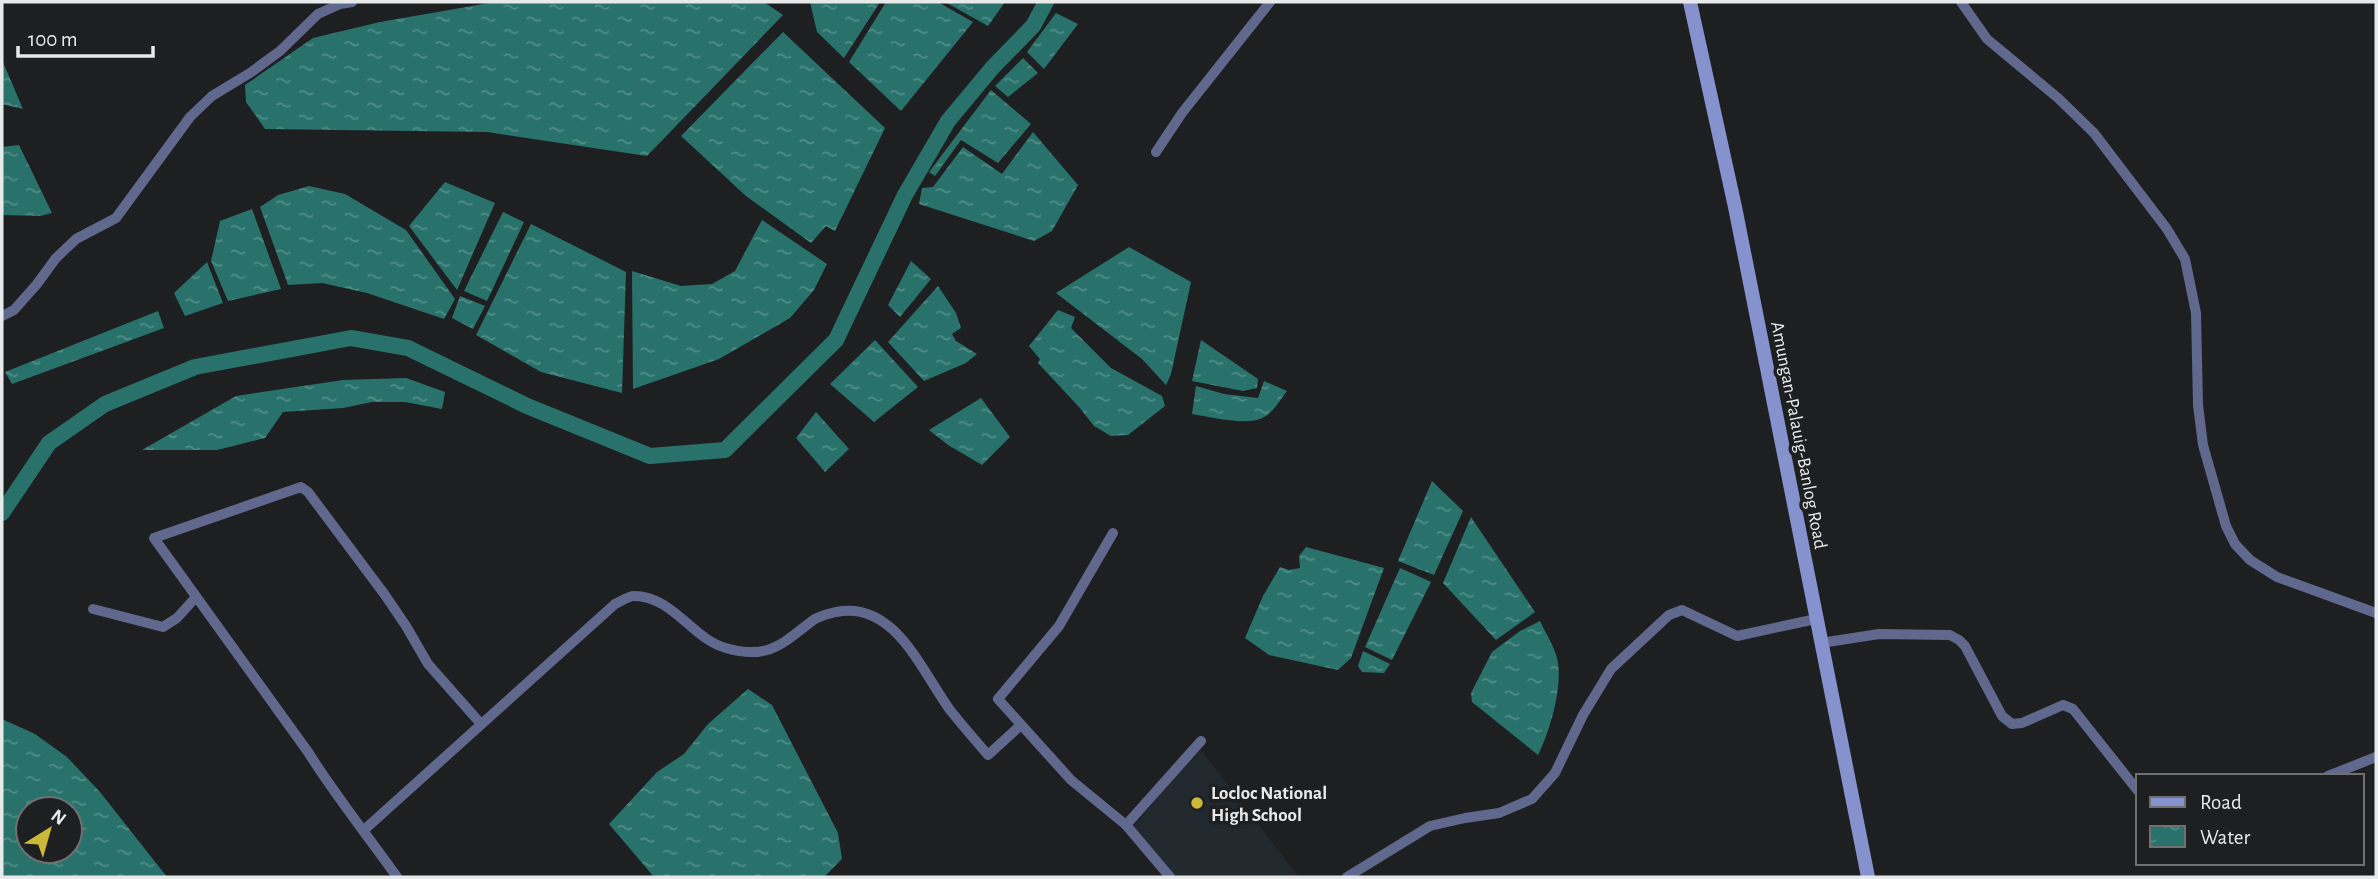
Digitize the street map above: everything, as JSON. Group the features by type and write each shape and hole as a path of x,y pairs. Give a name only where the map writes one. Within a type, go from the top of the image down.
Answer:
{"main road":[{"name":"Amungan-Palauig-Banlog Road","path":"1690,2 1735,207 1868,877"}],"street":[{"path":"2,316 14,310 56,258 76,239 116,218 190,117 212,96 270,59 318,15 340,4 352,2"},
{"path":"1156,152 1182,113 1270,2"},
{"path":"1961,2 1987,40 2058,98 2094,133 2167,229 2185,259 2196,313 2198,405 2203,445 2235,544 2250,560 2277,577 2376,613"},
{"path":"397,877 154,538 301,487 308,492 385,595 428,664 481,724"},
{"path":"1113,533 1059,626 998,699 1071,780 1126,825 1170,877"},
{"path":"364,830 615,604 633,596 659,602 716,645 751,653 775,649 814,619 851,609 891,627 914,653 949,709 988,755 1021,725"},
{"path":"93,609 163,627 177,618 196,597"},
{"path":"1347,877 1430,826 1499,813 1532,799 1555,773 1592,698 1612,669 1669,615 1682,611 1737,636 1816,619"},
{"path":"1821,643 1879,634 1950,635 1965,646 2002,716 2012,724 2022,723 2063,705 2073,709 2136,788"},
{"path":"1126,825 1201,741"},
{"path":"2333,774 2376,757"}],"shaded area":[{"name":"Locloc National High School","path":"1201,750 1299,877 1176,877 1133,827"}],"water":[{"path":"495,2 764,2 783,15 647,156 487,132 265,129 246,102 245,85 313,38 380,22"},
{"path":"810,2 880,2 844,58 817,32"},
{"path":"886,2 938,2 973,22 901,111 849,62"},
{"path":"945,2 1005,2 988,26"},
{"path":"1056,13 1078,24 1044,69 1027,52"},
{"path":"783,32 885,128 835,231 826,226 811,243 746,196 681,136"},
{"path":"1023,58 1038,73 1008,97 995,86"},
{"path":"2,60 23,109 2,104"},
{"path":"991,90 1031,124 998,163 961,140 935,176 929,172"},
{"path":"1033,132 1078,185 1052,231 1034,241 919,204 922,188 933,187 963,147 1002,174"},
{"path":"19,145 52,213 40,216 2,215 2,147"},
{"path":"445,182 495,203 457,290 409,226"},
{"path":"309,186 345,194 406,230 455,299 444,319 367,293 322,283 288,285 260,207 278,195"},
{"path":"252,209 281,289 228,301 211,261 220,221"},
{"path":"503,212 524,222 487,301 464,291"},
{"path":"762,220 827,264 814,290 790,318 719,359 633,389 632,271 681,286 712,284 735,271"},
{"path":"531,224 626,272 622,393 541,372 476,335"},
{"path":"1129,247 1191,282 1171,374 1166,385 1142,359 1056,293"},
{"path":"911,261 931,279 900,317 888,305"},
{"path":"207,262 223,303 185,316 174,293"},
{"path":"938,286 956,313 961,328 952,334 956,341 977,354 966,363 924,381 888,342"},
{"path":"460,296 485,306 473,329 452,318"},
{"path":"1058,310 1075,317 1071,328 1111,368 1162,396 1165,406 1128,435 1111,436 1094,426 1038,363 1040,359 1029,346"},
{"path":"158,311 164,328 12,384 5,372"},
{"path":"875,340 918,387 874,422 830,384"},
{"path":"1201,340 1258,379 1257,388 1243,391 1192,381"},
{"path":"406,378 445,392 442,409 405,402 372,402 343,408 283,412 265,438 217,450 142,450 236,396 343,380"},
{"path":"1264,381 1287,391 1272,411 1260,419 1236,421 1192,414 1196,386 1224,394 1258,398"},
{"path":"981,398 1010,437 982,465 929,430"},
{"path":"816,412 849,449 825,472 796,438"},
{"path":"1432,481 1463,511 1434,575 1398,561"},
{"path":"1471,517 1535,612 1496,640 1443,583"},
{"path":"1306,547 1384,568 1351,658 1338,670 1269,655 1245,638 1263,596 1280,567 1289,570 1300,568 1299,556"},
{"path":"1400,568 1431,582 1392,660 1365,647"},
{"path":"1540,621 1555,652 1559,673 1554,710 1538,755 1472,702 1471,693 1492,652 1520,631"},
{"path":"1363,651 1390,664 1384,673 1362,672 1358,666"},
{"path":"748,689 772,705 838,833 842,859 824,877 654,877 609,824 657,772 684,754 708,724"},
{"path":"2,719 35,734 67,757 100,792 167,877 2,877"}],"waterway":[{"path":"2,513 49,443 105,404 195,367 351,338 408,348 527,406 650,456 725,450 836,340 905,195 948,121 993,67 1033,26 1046,2"}],"place":[{"name":"Locloc National High School","path":"1197,803"}]}
